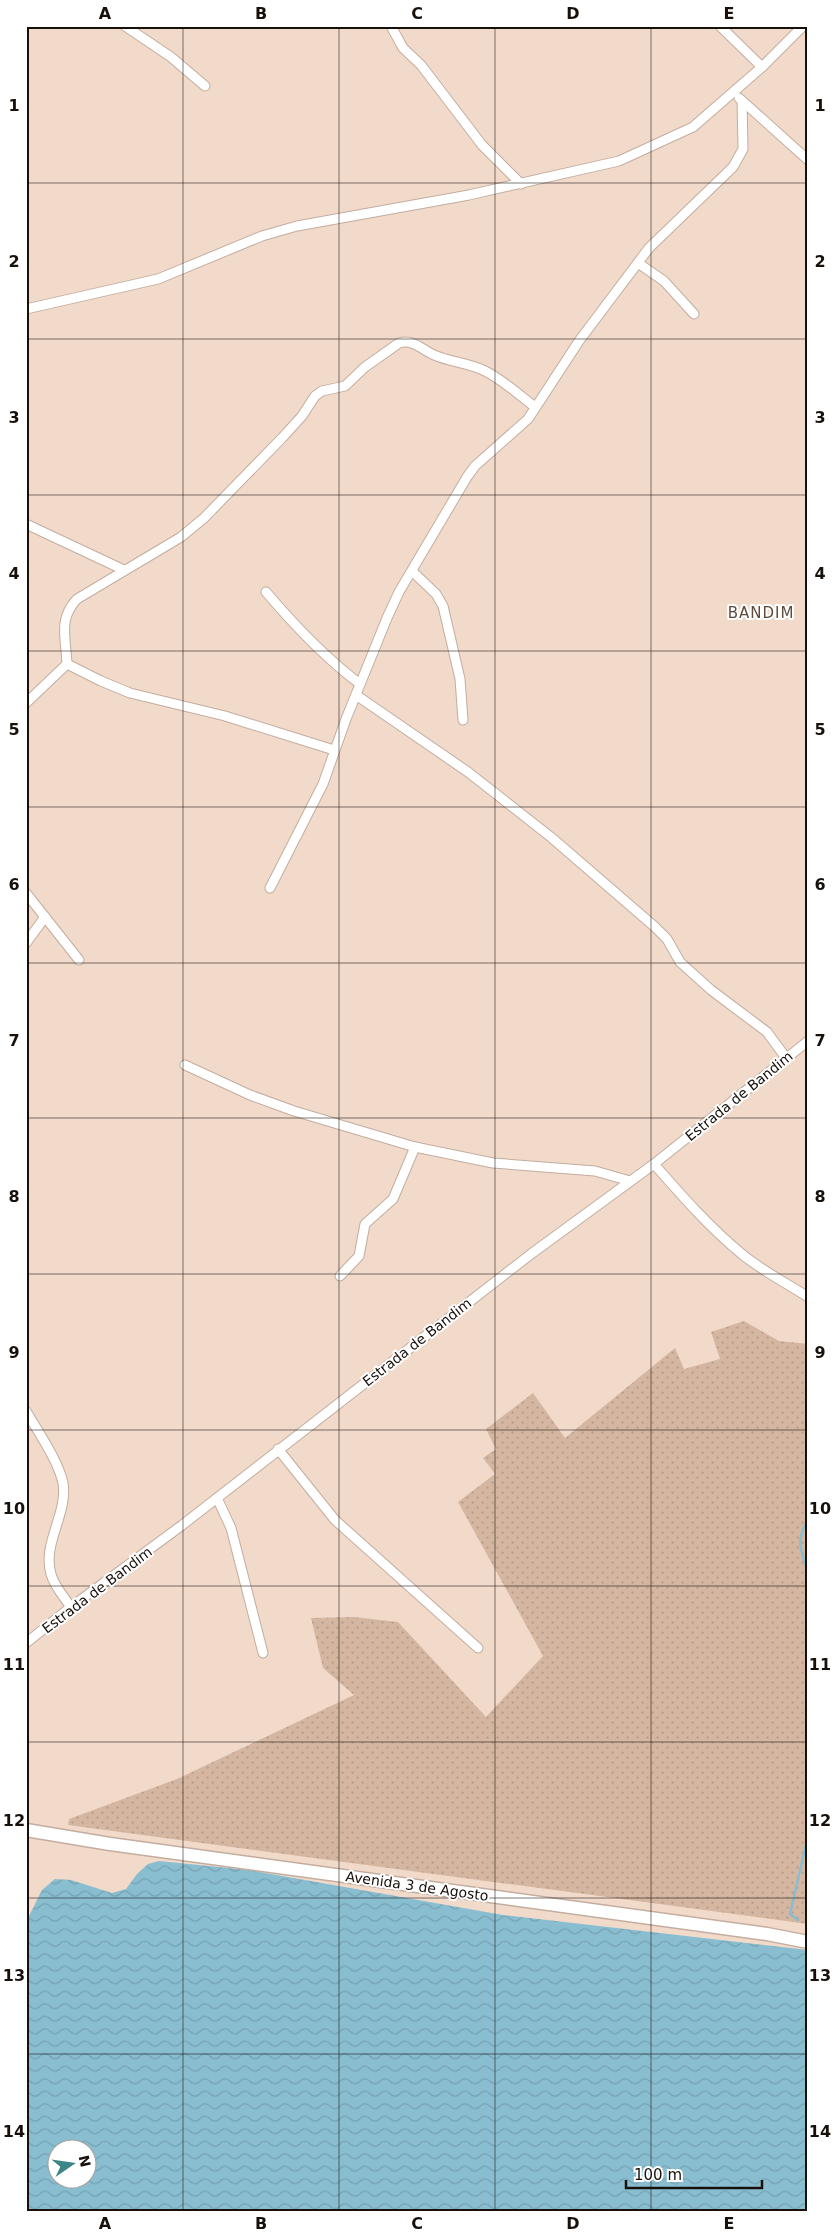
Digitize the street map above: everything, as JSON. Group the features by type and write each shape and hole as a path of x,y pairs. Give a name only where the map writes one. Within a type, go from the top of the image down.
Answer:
{"street":[{"path":"125,26 171,57 205,86"},
{"path":"391,26 403,48 421,65 482,145 521,184"},
{"path":"720,26 762,67"},
{"path":"26,309 129,287 158,278 262,236 297,226 521,184 619,161 693,127 762,67 803,26"},
{"path":"733,93 808,160"},
{"path":"270,888 317,797 387,618 412,571 475,466 520,428 579,341 661,235 733,167 742,154 743,149 742,100"},
{"path":"638,263 664,281 694,314"},
{"path":"26,703 67,664 65,618 69,608 78,599 181,537 204,518 287,433 302,416 315,396 322,391 345,386 365,367 399,343 405,341 413,343 442,358 484,370 535,407"},
{"path":"26,524 124,570"},
{"path":"412,571 436,594 443,606 460,679 463,720"},
{"path":"266,592 298,629 325,656 360,684"},
{"path":"67,664 101,682 130,693 226,716 334,750"},
{"path":"356,695 468,772 552,838 655,927 667,939 680,962 696,977 767,1032 786,1058"},
{"path":"26,893 79,960"},
{"path":"26,943 45,918"},
{"name":"Estrada de Bandim","path":"26,1643 71,1607 144,1555 531,1254 654,1164 808,1041"},
{"path":"185,1065 250,1095 294,1112 415,1147 493,1163 595,1171 630,1181"},
{"path":"340,1276 359,1256 365,1224 393,1199 415,1147"},
{"path":"654,1164 690,1206 743,1254 765,1271 808,1296"},
{"path":"26,1411 57,1467 62,1482 61,1508 50,1548 49,1566 53,1579 71,1607"},
{"path":"278,1449 335,1520 478,1648"},
{"path":"217,1498 231,1528 263,1653"},
{"name":"Avenida 3 de Agosto","path":"26,1830 139,1848 747,1931 808,1942"}],"shaded area":[{"path":"744,1321 779,1341 808,1344 808,1924 68,1825 69,1819 177,1779 354,1695 323,1668 311,1618 354,1617 398,1622 486,1717 543,1656 458,1502 495,1474 483,1458 496,1449 486,1429 533,1393 565,1438 675,1348 684,1369 720,1359 711,1332"}],"water":[{"path":"159,1861 249,1870 503,1915 808,1950 808,2211 26,2211 26,1922 42,1890 55,1879 71,1880 112,1893 126,1889 137,1874 148,1864"}],"waterway":[{"path":"808,1520 800,1540 801,1551 808,1572"},
{"path":"798,1920 790,1914 808,1836"}],"district":[{"name":"BANDIM","path":"761,613"}]}
